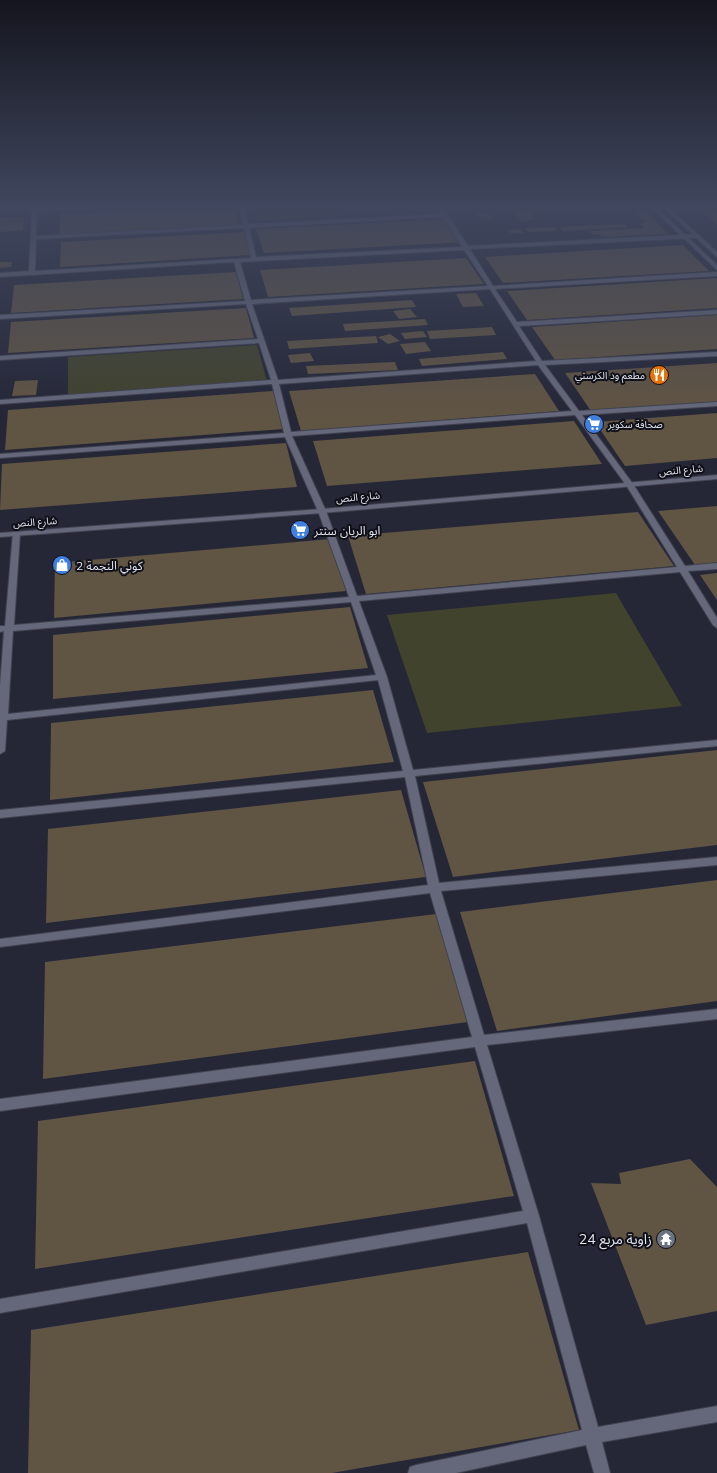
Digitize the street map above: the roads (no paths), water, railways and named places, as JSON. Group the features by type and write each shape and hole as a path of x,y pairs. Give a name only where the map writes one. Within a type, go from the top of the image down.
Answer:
{"street":[{"path":"241,275 248,301 275,382 288,435 322,510 382,677 409,773 434,888 532,1216 602,1473"},
{"path":"482,275 540,363 629,484 681,570 717,625"},
{"path":"0,316 704,275"},
{"path":"514,324 717,312"},
{"path":"0,358 261,341"},
{"path":"0,402 540,363 717,354"},
{"path":"0,456 576,413 717,404"},
{"name":"شارع النص","path":"0,535 717,477"},
{"path":"0,751 5,628 16,534"},
{"path":"5,628 355,599 717,566"},
{"path":"2,717 382,677"},
{"path":"0,814 717,743"},
{"path":"0,943 434,888 717,861"},
{"path":"0,1105 480,1041 717,1014"},
{"path":"0,1306 532,1216"},
{"path":"416,1473 592,1436 717,1414"}],"place":[{"name":"مطعم ود الكرسني","path":"659,375"},
{"name":"صحافة سكوير","path":"594,424"},
{"name":"ابو الريان سنتر","path":"300,530"},
{"name":"كوني النجمة 2","path":"62,565"},
{"name":"زاوية مربع 24","path":"666,1239"}]}
